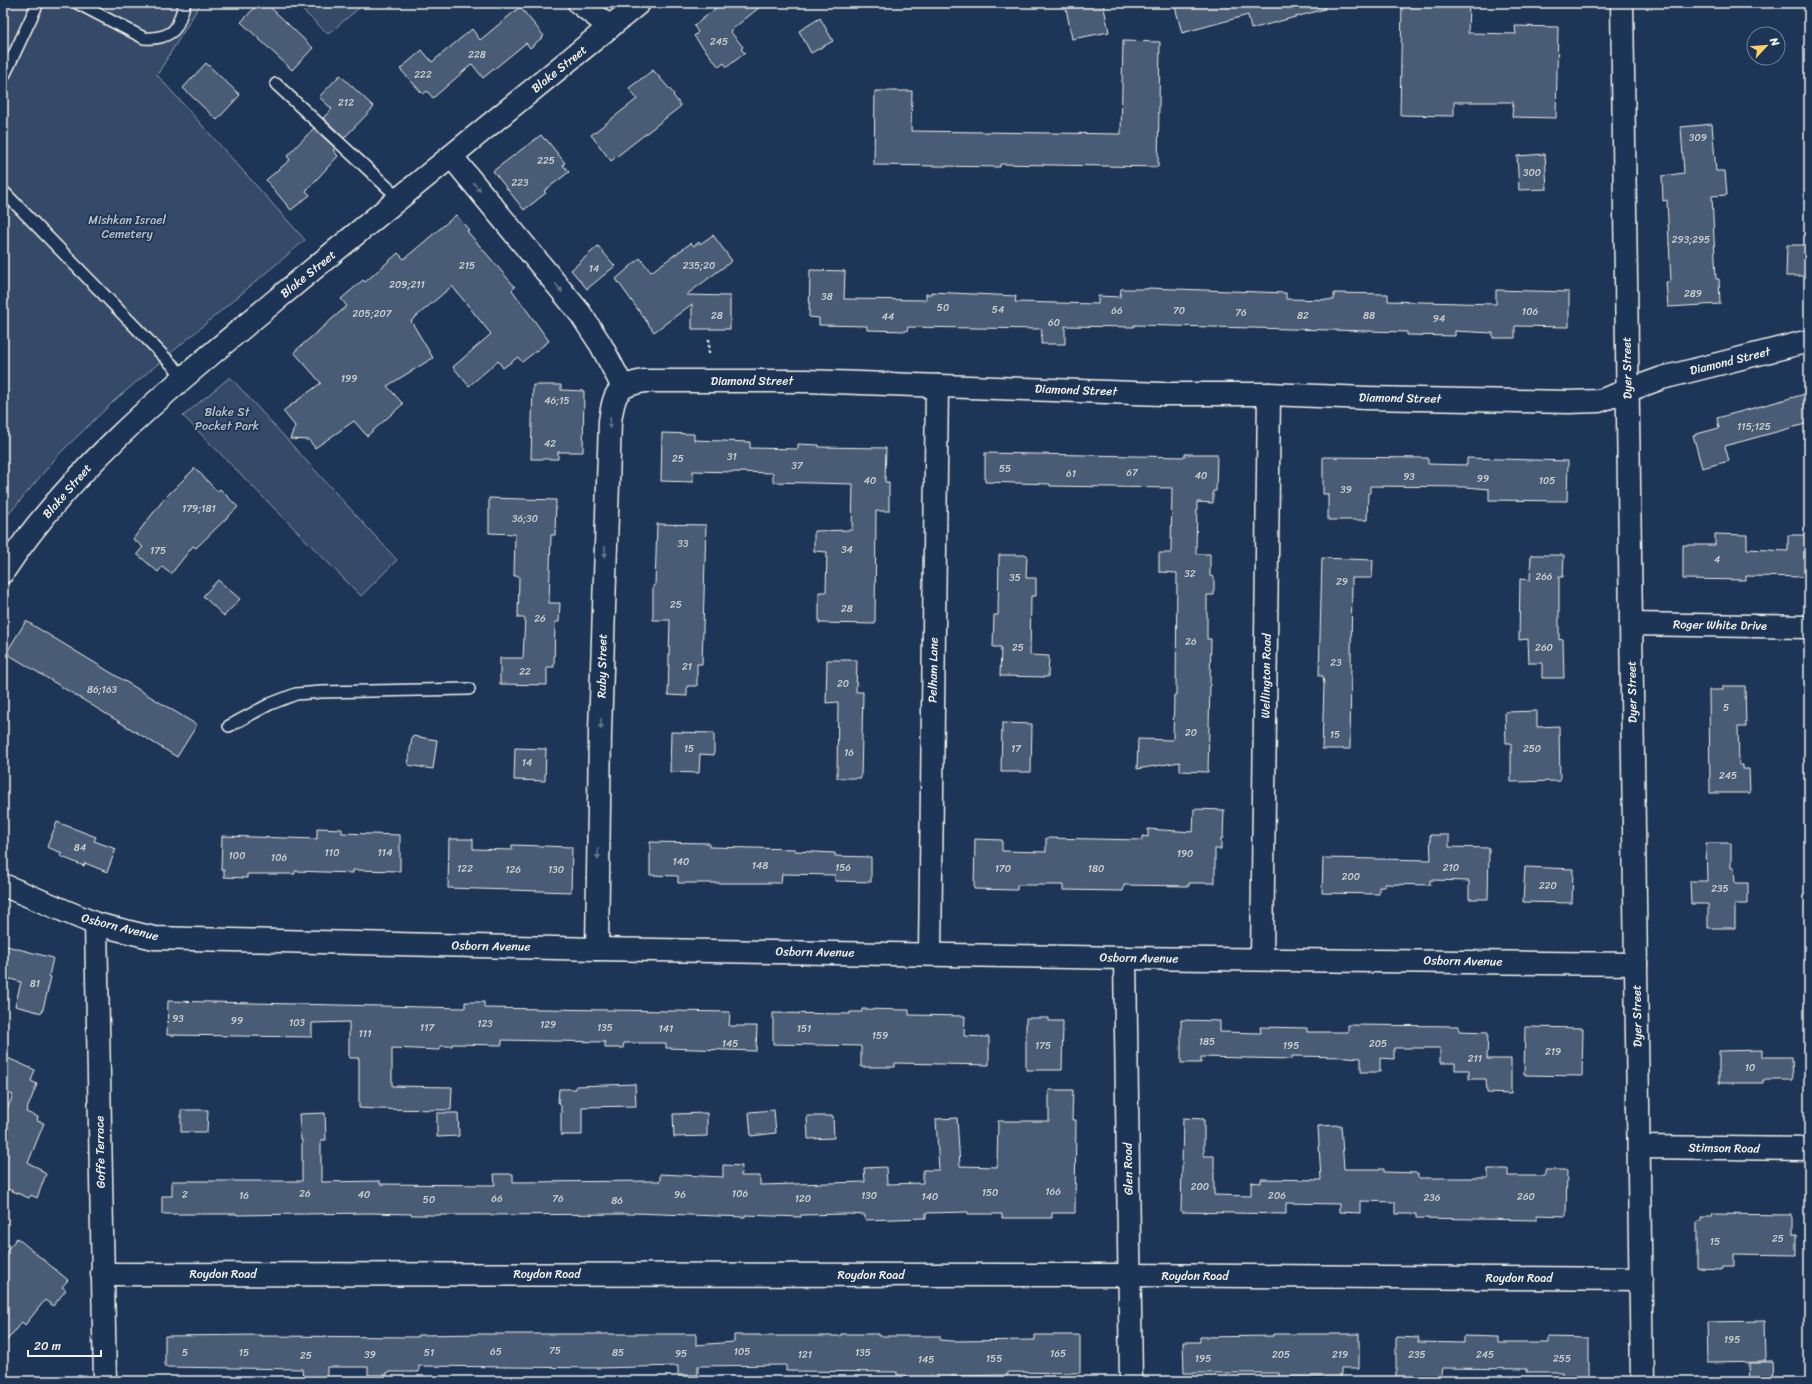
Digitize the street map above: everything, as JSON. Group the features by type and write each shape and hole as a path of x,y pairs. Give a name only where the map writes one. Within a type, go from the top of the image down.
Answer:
{"street":[{"path":"579,3 610,27"},
{"name":"Blake Street","path":"3,572 16,553 72,484 112,442 184,378 639,3"},
{"name":"Dyer Street","path":"1622,3 1642,1381"},
{"path":"452,157 580,313 602,346 623,387"},
{"name":"Diamond Street","path":"623,387 632,383 645,381 806,381 1162,394 1269,394 1367,398 1568,402 1599,401 1662,378 1809,341"},
{"name":"Pelham Lane","path":"930,954 937,386"},
{"name":"Ruby Street","path":"597,949 600,732 610,421 612,404 617,393 623,387"},
{"name":"Wellington Road","path":"1262,958 1269,394"},
{"name":"Roger White Drive","path":"1631,624 1809,627"},
{"name":"Osborn Avenue","path":"3,885 96,924 154,938 597,949 1125,958 1262,958 1636,964"},
{"name":"Goffe Terrace","path":"96,924 105,1381"},
{"name":"Glen Road","path":"1125,958 1131,1381"},
{"name":"Stimson Road","path":"1639,1147 1809,1149"},
{"name":"Roydon Road","path":"102,1274 1129,1275 1641,1279"}],"lane":[{"path":"3,78 38,3"},
{"path":"77,3 144,38 153,39 165,36 176,28 185,3"},
{"path":"276,84 400,199"},
{"path":"3,191 184,378"},
{"path":"229,726 270,704 296,694 321,692 469,690"}],"green space":[{"name":"Mishkan Israel Cemetery","path":"3,3 201,3 157,75 305,240 115,400 60,453 3,521"},
{"path":"295,3 365,3 328,34"},
{"name":"Blake St Pocket Park","path":"230,377 397,560 361,596 183,416"}],"building":[{"path":"259,3 266,3 313,48 292,70 241,22"},
{"path":"722,3 765,3 730,31 743,47 741,49 745,53 727,67 724,63 719,67 694,36 698,32 694,26"},
{"path":"1065,3 1103,3 1109,32 1072,39"},
{"path":"1174,3 1324,3 1325,9 1251,29 1248,15 1182,33"},
{"path":"1402,3 1469,3 1468,33 1516,34 1515,26 1558,27 1556,118 1512,117 1513,102 1454,102 1454,116 1400,115"},
{"path":"520,7 544,36 530,48 526,43 483,78 472,64 433,98 427,91 423,94 400,69 422,50 432,62 472,29 480,40"},
{"path":"820,18 833,41 811,53 799,31"},
{"path":"1123,41 1160,42 1158,167 1000,164 1000,167 874,165 875,91 912,91 911,131 1121,134"},
{"path":"206,63 240,95 217,120 183,88"},
{"path":"653,70 674,94 673,95 681,106 611,161 591,135 637,99 629,88"},
{"path":"340,75 374,107 344,138 323,118 332,109 319,97"},
{"path":"1712,124 1716,171 1725,171 1727,195 1712,196 1716,279 1719,279 1720,304 1668,307 1666,282 1671,282 1667,200 1663,201 1662,176 1684,173 1681,127"},
{"path":"314,128 335,148 333,150 338,156 306,191 310,195 291,210 266,180 290,160 287,156"},
{"path":"541,135 565,163 563,165 569,172 544,191 546,193 524,210 493,171"},
{"path":"1545,154 1547,189 1519,190 1517,156"},
{"path":"456,215 469,230 467,231 515,287 512,290 549,341 522,362 518,357 503,368 498,361 469,386 453,367 491,334 452,286 411,321 433,358 387,386 403,404 367,436 354,421 315,448 309,440 290,439 295,426 283,411 321,383 294,352 347,306 341,299 363,280 365,282 398,253 404,259"},
{"path":"713,235 732,261 686,295 730,296 730,329 692,329 692,304 654,332 616,279 640,258 651,272 691,243 694,246 699,242 700,244"},
{"path":"1787,245 1809,245 1809,276 1786,276"},
{"path":"598,246 615,266 587,289 571,270"},
{"path":"810,270 845,271 844,299 926,300 926,294 931,294 931,292 1016,296 1015,302 1098,304 1098,296 1120,297 1121,289 1148,288 1286,293 1286,299 1334,300 1334,293 1388,294 1388,301 1496,304 1496,290 1569,292 1569,327 1515,326 1515,338 1493,338 1493,333 1455,331 1455,336 1407,335 1407,332 1134,325 1134,327 1065,326 1065,344 1041,344 1042,329 908,327 907,331 867,330 867,326 819,325 819,318 809,317"},
{"path":"533,385 561,385 561,390 584,391 583,452 558,452 558,459 531,459"},
{"path":"1809,393 1809,423 1725,446 1729,461 1702,468 1693,435 1719,428 1717,418"},
{"path":"662,433 694,434 694,440 750,442 750,448 798,449 798,444 819,445 819,447 886,448 885,482 889,482 889,511 876,511 875,624 819,623 819,592 826,592 827,552 814,551 814,531 852,530 853,484 773,482 773,473 693,471 693,482 661,481"},
{"path":"985,453 1185,457 1185,454 1217,454 1216,491 1213,491 1213,503 1197,502 1196,554 1210,554 1210,576 1214,577 1214,595 1207,595 1207,639 1211,639 1208,772 1180,771 1180,762 1137,769 1138,739 1173,740 1174,695 1176,695 1177,573 1159,572 1159,553 1171,553 1172,488 1050,486 1050,484 985,482"},
{"path":"1323,457 1428,458 1428,464 1467,465 1467,458 1568,461 1567,501 1489,500 1489,489 1466,487 1370,486 1370,493 1368,493 1367,520 1328,520 1328,494 1323,494"},
{"path":"195,468 217,491 220,489 238,507 196,548 193,546 171,574 162,567 158,572 137,554 143,547 133,539 164,499"},
{"path":"489,498 556,500 555,535 551,535 549,603 560,603 559,622 555,622 554,667 547,667 547,685 500,684 500,658 523,658 525,618 518,618 519,576 514,576 515,534 489,533"},
{"path":"657,524 706,525 702,664 697,664 697,686 687,686 687,696 668,695 670,620 653,620 653,586 655,586"},
{"path":"1715,534 1747,535 1747,549 1788,551 1788,535 1809,535 1809,577 1746,576 1746,580 1683,579 1683,545 1715,545"},
{"path":"999,555 1027,555 1026,578 1036,578 1036,596 1031,596 1030,655 1049,656 1048,677 1000,676 1001,647 993,647 994,615 998,615"},
{"path":"1531,555 1564,555 1563,577 1559,577 1559,640 1563,639 1564,678 1542,678 1542,663 1529,663 1528,639 1519,640 1520,579 1530,580"},
{"path":"1322,558 1373,560 1372,578 1352,578 1350,749 1322,749 1324,685 1323,676 1319,676"},
{"path":"218,580 240,599 224,616 203,596"},
{"path":"26,621 197,725 177,757 6,653"},
{"path":"827,660 857,660 856,692 863,692 861,778 837,778 838,702 826,703"},
{"path":"1723,686 1745,686 1746,727 1738,727 1739,765 1743,765 1743,769 1749,769 1750,793 1710,793 1709,690 1723,690"},
{"path":"1537,711 1537,727 1559,726 1560,781 1511,782 1511,743 1506,743 1505,712"},
{"path":"1002,723 1032,724 1031,772 1001,772"},
{"path":"671,732 714,733 714,755 700,754 699,773 670,772"},
{"path":"412,736 437,740 433,769 408,765"},
{"path":"515,748 546,749 545,781 514,780"},
{"path":"1194,809 1224,810 1221,849 1215,849 1215,883 1189,883 1189,886 1124,885 1123,891 1063,890 1063,885 1017,885 1017,890 974,889 975,839 1002,840 1002,851 1046,852 1046,838 1142,840 1142,836 1148,837 1148,829 1193,832"},
{"path":"57,822 96,837 94,841 116,849 107,872 85,863 84,866 60,856 62,853 47,847"},
{"path":"317,828 342,829 342,833 400,835 400,871 353,870 353,873 295,871 295,874 247,874 247,878 224,877 224,870 221,870 222,836 317,839"},
{"path":"1430,835 1449,835 1449,847 1489,848 1488,899 1469,899 1469,881 1430,880 1430,885 1385,884 1385,887 1379,887 1379,894 1322,893 1323,858 1431,860"},
{"path":"449,839 473,839 473,849 512,850 512,845 572,847 571,892 448,888"},
{"path":"650,842 709,843 709,847 795,849 795,851 835,853 835,856 871,857 871,882 835,881 835,875 782,874 781,883 678,883 678,876 650,875"},
{"path":"1706,843 1731,843 1731,868 1734,868 1735,883 1748,883 1748,904 1735,904 1735,928 1708,928 1708,904 1691,904 1690,881 1707,881"},
{"path":"1525,867 1573,869 1572,903 1523,902"},
{"path":"3,945 53,958 49,976 51,977 42,1013 15,1006 21,982 3,977"},
{"path":"168,1001 465,1008 465,1002 484,1002 484,1008 730,1012 729,1026 757,1026 756,1051 666,1048 666,1043 624,1043 623,1048 605,1048 605,1042 502,1040 502,1045 452,1044 452,1046 440,1046 440,1050 392,1048 392,1086 452,1087 451,1110 359,1108 359,1058 349,1058 349,1022 312,1023 312,1037 167,1035"},
{"path":"862,1009 909,1010 909,1015 965,1016 964,1036 989,1037 989,1065 895,1063 895,1067 861,1067 861,1046 773,1044 773,1013 850,1014 850,1012 862,1012"},
{"path":"1026,1018 1049,1018 1049,1021 1063,1021 1062,1070 1026,1070"},
{"path":"1181,1020 1220,1021 1220,1032 1261,1033 1260,1027 1307,1028 1307,1032 1348,1032 1348,1025 1459,1026 1459,1031 1488,1032 1487,1059 1511,1059 1511,1094 1487,1093 1486,1079 1469,1079 1469,1070 1455,1070 1455,1063 1440,1063 1440,1048 1394,1048 1394,1059 1380,1058 1380,1072 1361,1072 1361,1058 1347,1057 1292,1056 1292,1059 1201,1057 1201,1063 1181,1063"},
{"path":"1525,1027 1583,1028 1582,1076 1524,1075"},
{"path":"1762,1050 1762,1057 1792,1057 1793,1080 1763,1080 1763,1083 1719,1083 1719,1051"},
{"path":"3,1056 35,1070 31,1081 37,1084 26,1112 38,1117 37,1121 44,1123 28,1163 41,1169 41,1171 46,1174 37,1198 31,1195 29,1198 3,1187 3,1119 13,1095 3,1090"},
{"path":"635,1084 636,1106 582,1107 582,1135 561,1135 561,1105 558,1102 559,1089 576,1089 576,1086"},
{"path":"1049,1090 1073,1090 1072,1120 1076,1120 1075,1213 1052,1213 1052,1218 1002,1218 1002,1214 968,1214 968,1212 926,1213 926,1218 865,1220 865,1215 848,1214 801,1215 801,1217 745,1215 745,1217 634,1213 476,1215 411,1215 370,1213 237,1215 162,1214 162,1196 172,1196 172,1181 302,1181 302,1140 299,1114 325,1113 326,1140 321,1140 321,1182 380,1181 380,1184 495,1185 494,1174 513,1174 513,1182 660,1181 660,1174 723,1177 723,1165 742,1166 741,1176 760,1176 760,1185 865,1182 864,1168 886,1167 887,1184 923,1183 923,1170 939,1170 936,1119 957,1118 960,1166 997,1167 998,1121 1049,1121"},
{"path":"181,1110 208,1110 207,1132 181,1132"},
{"path":"774,1110 776,1133 751,1136 749,1112"},
{"path":"437,1113 458,1113 459,1136 437,1137"},
{"path":"707,1113 707,1136 674,1137 673,1114"},
{"path":"807,1116 833,1116 834,1138 808,1139"},
{"path":"1183,1118 1204,1119 1204,1156 1214,1156 1214,1195 1251,1196 1251,1182 1261,1183 1261,1179 1321,1180 1318,1126 1341,1125 1344,1169 1384,1169 1384,1172 1418,1173 1418,1178 1488,1178 1488,1169 1508,1169 1508,1176 1545,1176 1545,1170 1567,1170 1566,1216 1537,1215 1537,1220 1416,1218 1416,1214 1395,1214 1395,1202 1360,1201 1360,1213 1339,1212 1339,1204 1286,1203 1286,1214 1181,1212"},
{"path":"1713,1214 1792,1215 1792,1234 1796,1234 1796,1255 1734,1254 1734,1267 1722,1267 1722,1269 1697,1268 1697,1221 1701,1221 1701,1217 1712,1217"},
{"path":"17,1238 68,1280 62,1287 66,1290 53,1306 45,1300 25,1325 22,1322 3,1345 3,1255"},
{"path":"1765,1321 1766,1361 1708,1362 1707,1322"},
{"path":"696,1334 696,1345 734,1342 734,1335 841,1336 841,1334 878,1334 878,1336 940,1336 940,1340 952,1341 1035,1340 1035,1335 1080,1335 1080,1373 1008,1372 1008,1375 952,1376 952,1379 905,1379 906,1375 897,1375 897,1372 786,1371 786,1365 698,1366 698,1375 678,1375 678,1366 599,1368 419,1366 419,1372 387,1372 387,1375 368,1375 368,1367 327,1367 327,1377 303,1378 302,1369 165,1367 165,1336 261,1335 418,1337 418,1335"},
{"path":"1273,1334 1359,1334 1359,1368 1341,1368 1341,1378 1279,1377 1279,1373 1184,1373 1183,1342 1200,1342 1200,1337 1273,1336"},
{"path":"1464,1336 1498,1337 1498,1343 1548,1343 1548,1337 1589,1338 1589,1381 1562,1381 1562,1372 1527,1372 1527,1369 1442,1368 1440,1379 1396,1378 1396,1337 1419,1338 1418,1342 1464,1343"},
{"path":"1749,1362 1773,1362 1774,1381 1750,1381"}]}
